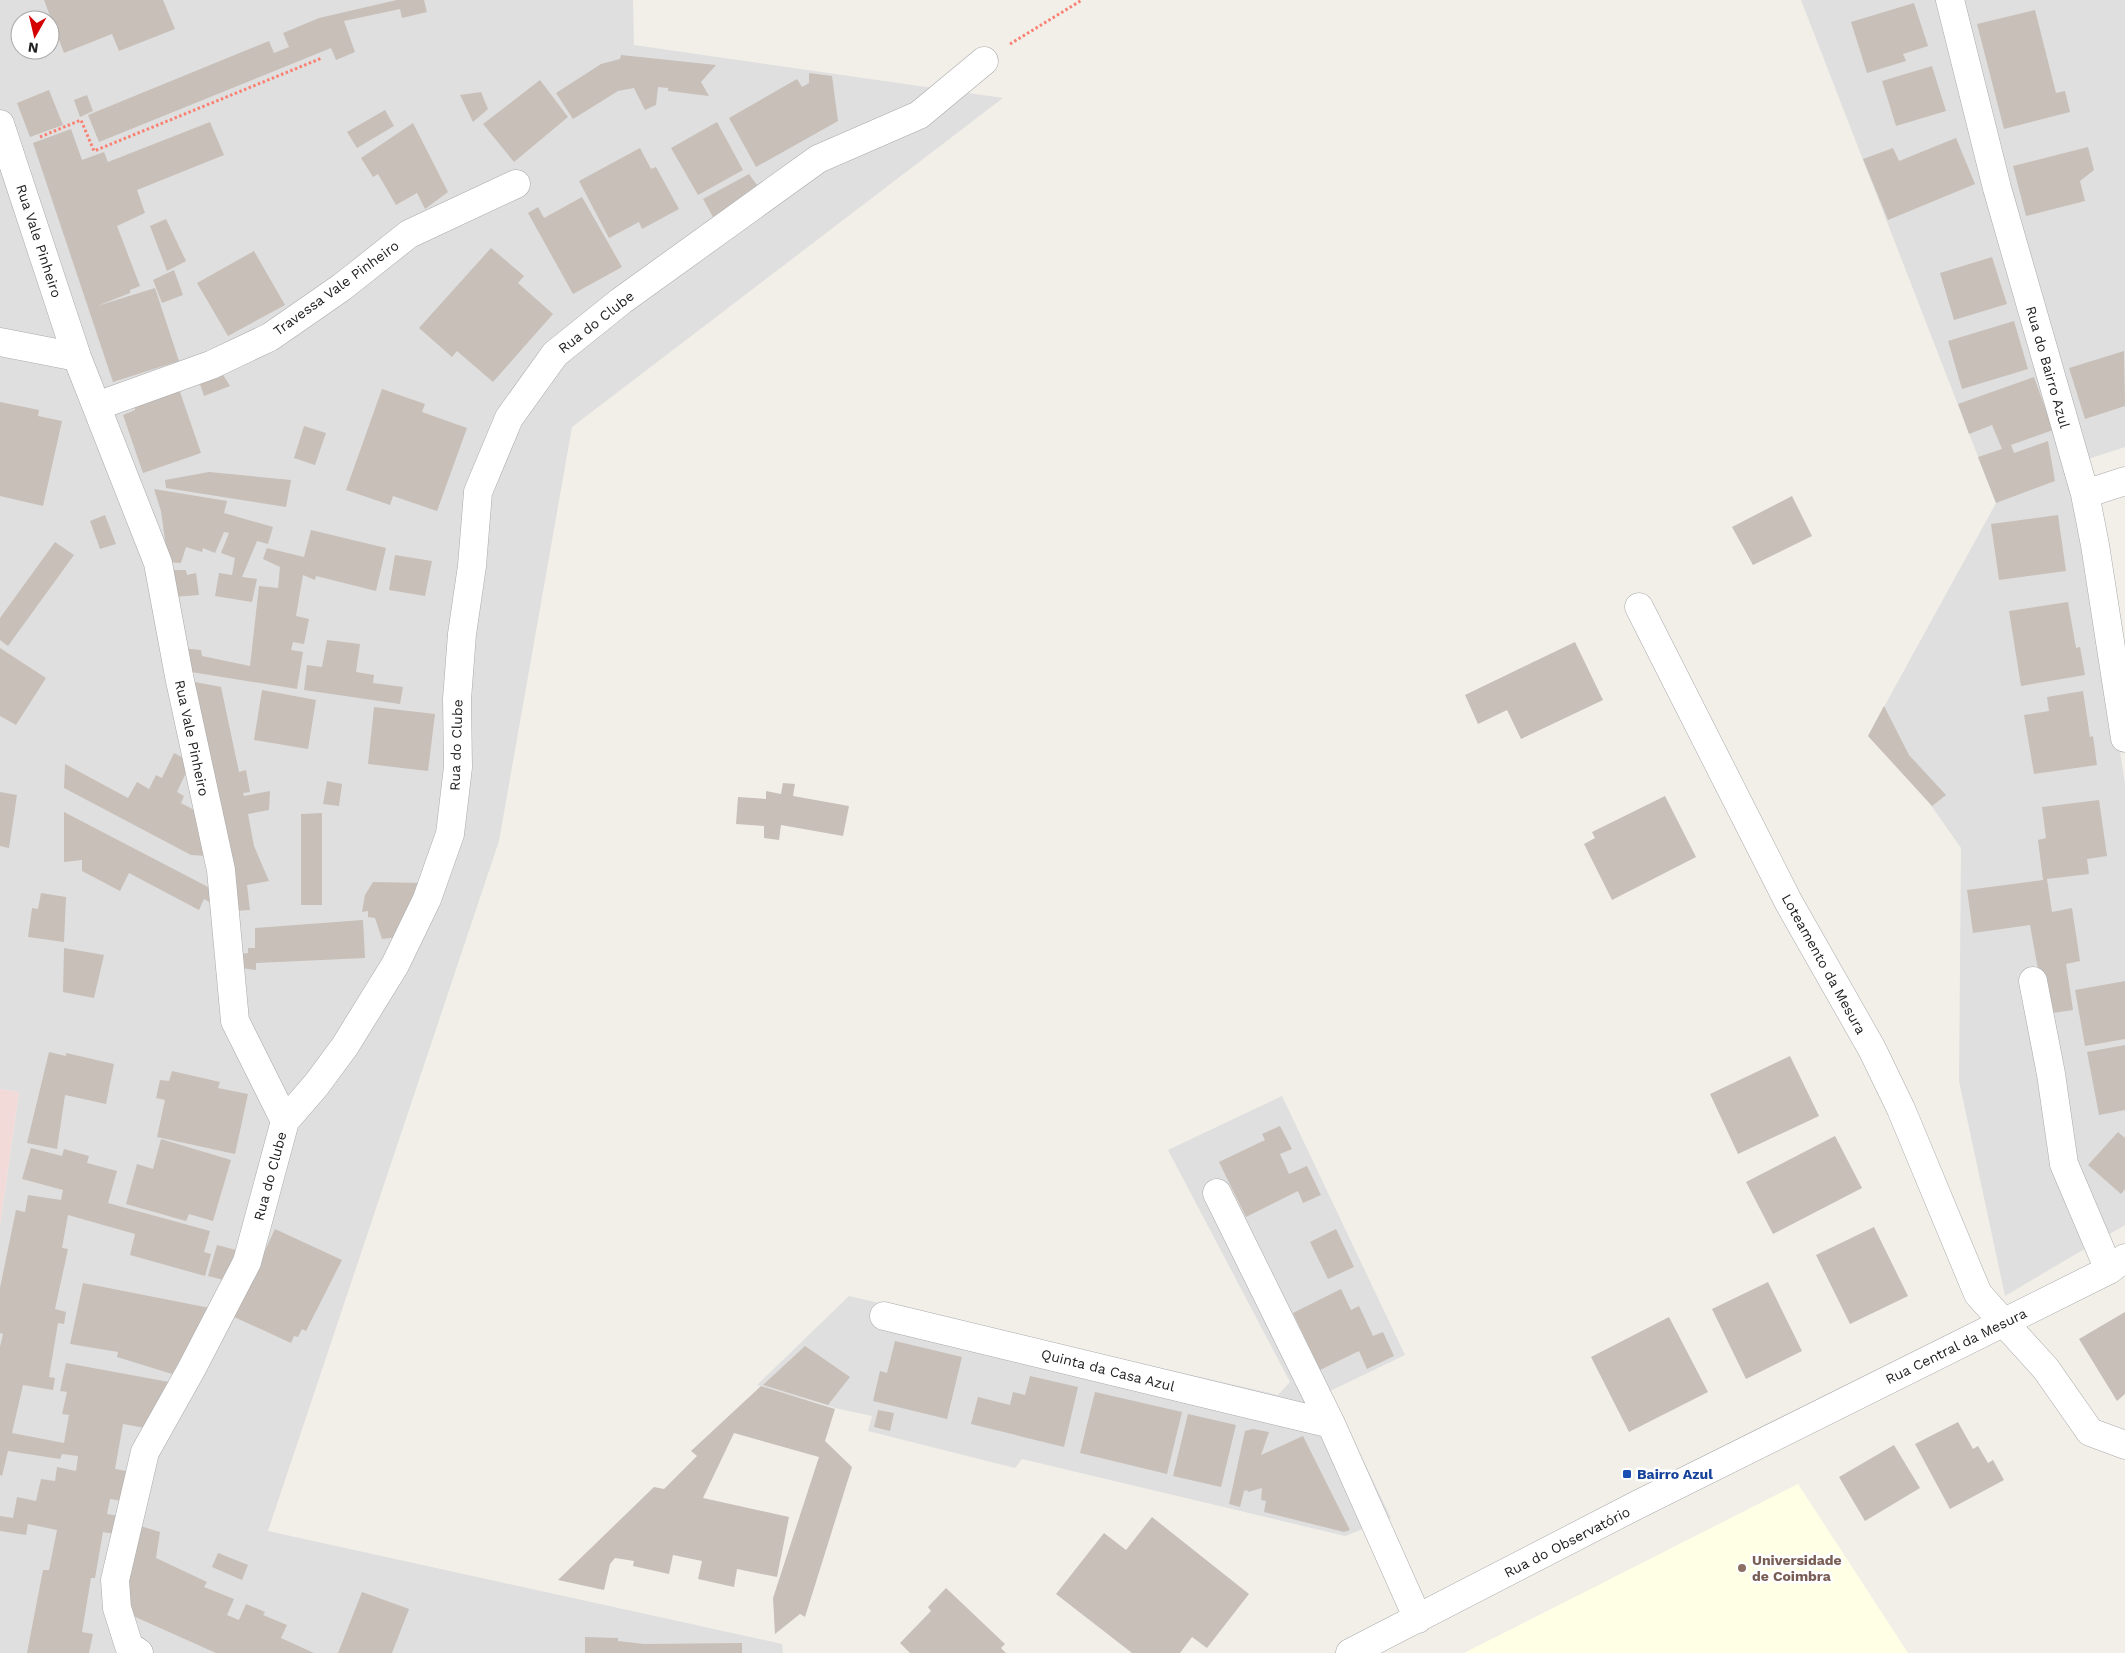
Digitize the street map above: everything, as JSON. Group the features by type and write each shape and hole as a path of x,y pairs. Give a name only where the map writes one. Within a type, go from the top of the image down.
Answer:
{"street":[{"name":"Rua do Bairro Azul","path":"1950,0 1997,188 2085,494 2095,545 2125,738"},
{"name":"Rua do Clube","path":"139,1653 129,1646 117,1608 115,1580 144,1452 191,1370 247,1262 286,1121 345,1046 395,965 427,899 450,834 458,767 457,699 462,634 472,566 478,492 508,418 555,354 621,301 818,159 919,115 984,61"},
{"name":"Rua Vale Pinheiro","path":"0,124 77,357 158,563 179,676 221,870 235,1021 286,1121"},
{"name":"Travessa Vale Pinheiro","path":"97,406 211,365 270,337 342,287 409,234 516,184"},
{"path":"0,342 77,357"},
{"path":"2085,494 2125,481"},
{"name":"Loteamento da Mesura","path":"1638,607 1789,903 1872,1049 1904,1117 1978,1294 2046,1369 2090,1432 2119,1445 2125,1445"},
{"path":"2033,981 2051,1074 2064,1164 2117,1264"},
{"path":"1217,1193 1331,1424 1418,1619"},
{"name":"Rua Central da Mesura","path":"1785,1432 2117,1264"},
{"name":"Quinta da Casa Azul","path":"884,1316 1331,1424"},
{"name":"Rua do Observatório","path":"1350,1653 1637,1505 1785,1432"}],"path":[{"path":"984,61 1082,0"},
{"path":"9,150 81,120 94,151 322,58"}],"shaded area":[{"path":"0,0 633,0 634,45 1003,98 572,427 499,841 268,1531 782,1644 783,1653 0,1653 0,1225 19,1092 0,1089"},
{"path":"1801,0 2125,0 2125,447 2076,463 2125,784 2125,1225 2005,1296 1959,1081 1961,848 1925,797 1868,736 1996,503"},
{"path":"0,1089 19,1092 0,1225"},
{"path":"1282,1096 1405,1355 1330,1391 1391,1518 1345,1536 1022,1459 1015,1468 868,1431 872,1416 835,1408 757,1385 849,1296 1278,1395 1290,1382 1168,1150"},
{"name":"Universidade de Coimbra","path":"1798,1484 1908,1653 1464,1653"}],"building":[{"path":"44,0 163,0 175,29 119,51 112,34 64,53 60,42 60,10 48,10"},
{"path":"397,0 424,0 427,12 402,18 400,9 344,21 355,52 336,60 331,48 99,142 88,115 269,41 274,53 289,47 283,33 319,18"},
{"path":"1914,3 1928,46 1903,54 1906,61 1867,73 1851,22"},
{"path":"2035,10 2056,93 2065,91 2070,112 2004,129 1977,24"},
{"path":"621,55 716,65 701,82 709,96 668,91 668,88 658,87 656,105 645,110 634,88 618,91 573,119 556,93 601,64 620,59"},
{"path":"1932,66 1946,111 1896,126 1882,81"},
{"path":"809,73 832,76 838,121 756,167 729,118 797,79 802,87 809,83"},
{"path":"540,80 568,117 514,162 483,124"},
{"path":"49,90 63,125 30,137 17,103"},
{"path":"481,92 488,109 473,122 460,95"},
{"path":"87,95 93,111 80,117 74,100"},
{"path":"385,110 394,126 357,148 347,132"},
{"path":"210,122 224,155 137,190 145,213 117,226 140,286 130,290 130,293 97,306 155,288 179,361 113,382 33,143 71,129 82,160 104,152 108,162"},
{"path":"717,122 743,170 698,195 671,148"},
{"path":"413,123 448,192 425,209 417,193 396,205 378,174 373,177 361,158"},
{"path":"1956,138 1975,184 1888,220 1863,159 1893,148 1899,161"},
{"path":"2088,147 2094,170 2080,181 2085,201 2026,216 2013,166"},
{"path":"640,148 651,169 656,167 679,209 642,229 639,222 609,238 579,181"},
{"path":"749,174 757,185 713,217 703,199"},
{"path":"582,197 622,267 573,294 528,213 538,207 544,218"},
{"path":"166,219 186,261 167,271 150,226"},
{"path":"491,248 524,276 518,283 553,314 493,382 457,351 452,357 419,328"},
{"path":"254,251 285,305 228,336 197,283"},
{"path":"1992,257 2007,304 1954,320 1940,273"},
{"path":"174,270 183,295 162,303 153,280"},
{"path":"2014,321 2028,369 1962,389 1948,341"},
{"path":"2124,351 2125,406 2085,419 2069,368"},
{"path":"222,373 230,386 204,396 199,381"},
{"path":"2034,377 2053,430 2011,445 2014,453 2048,441 2055,481 1996,503 1978,457 2002,449 1992,425 1969,434 1958,404"},
{"path":"179,389 201,453 143,473 123,415 135,410 134,405"},
{"path":"382,389 425,404 422,412 467,428 437,511 393,496 390,505 346,490"},
{"path":"0,402 39,410 38,416 62,421 43,506 0,496"},
{"path":"304,426 326,433 315,465 294,458"},
{"path":"209,472 291,480 286,507 166,488 165,480"},
{"path":"154,489 227,501 224,513 273,527 268,544 257,541 242,577 257,579 252,602 215,596 219,573 232,575 235,558 221,553 229,533 224,532 215,553 203,548 202,552 186,547 181,563 168,562 161,511"},
{"path":"1792,496 1812,536 1753,565 1732,527"},
{"path":"105,515 116,544 100,549 90,521"},
{"path":"2058,515 2066,571 1999,580 1991,524"},
{"path":"311,530 386,548 376,591 316,576 315,580 303,575 296,616 309,619 304,644 293,642 291,650 303,652 297,689 185,671 182,648 201,650 202,656 250,666 259,586 278,588 280,567 263,559 267,548 304,557"},
{"path":"55,542 74,555 8,646 0,640 0,618"},
{"path":"395,555 432,561 425,596 389,590"},
{"path":"170,570 186,570 187,575 196,573 199,595 174,597"},
{"path":"2068,602 2076,648 2080,647 2085,675 2021,686 2009,611"},
{"path":"327,640 360,644 356,672 374,675 373,683 403,687 400,704 304,690 307,665 322,667"},
{"path":"1575,642 1603,700 1521,739 1507,710 1478,724 1465,695"},
{"path":"0,648 46,678 16,725 0,716"},
{"path":"190,681 221,687 239,772 246,770 250,792 243,793 244,796 270,791 269,810 248,814 254,846 269,881 247,885 250,910 235,911"},
{"path":"262,690 316,700 308,749 254,740"},
{"path":"2083,691 2090,737 2093,736 2097,765 2034,774 2024,715 2049,711 2047,697"},
{"path":"1884,706 1909,755 1946,795 1932,806 1868,736"},
{"path":"374,707 435,714 428,771 368,764"},
{"path":"174,753 191,762 177,792 184,796 181,803 202,814 206,856 191,855 64,788 65,764 128,798 137,782 149,789 156,775 162,778"},
{"path":"327,781 342,784 339,806 323,804"},
{"path":"783,783 795,784 793,796 849,806 843,836 781,825 779,840 764,838 764,826 736,824 738,797 766,799 766,791 781,794"},
{"path":"0,792 17,795 9,848 0,846"},
{"path":"1665,796 1696,857 1612,900 1584,844 1595,838 1592,832"},
{"path":"2099,800 2107,856 2087,859 2089,874 2047,879 2052,912 2072,908 2080,961 2066,964 2073,1010 2046,1014 2030,925 1973,933 1967,890 2043,880 2038,840 2046,838 2042,807"},
{"path":"64,812 212,889 213,904 204,899 199,910 129,873 120,891 82,871 82,860 64,862"},
{"path":"322,813 322,905 301,905 301,814"},
{"path":"373,882 425,883 398,937 382,939 375,918 368,917 368,911 362,912 365,895"},
{"path":"41,893 66,897 64,942 28,937 32,908 38,909"},
{"path":"363,920 365,958 256,963 256,970 241,968 241,954 248,953 248,948 255,948 255,928"},
{"path":"64,948 104,955 94,998 63,992"},
{"path":"2125,981 2125,1039 2085,1046 2075,990"},
{"path":"2125,1045 2125,1110 2099,1115 2087,1052"},
{"path":"49,1052 66,1056 66,1053 114,1064 106,1104 65,1095 57,1149 27,1143"},
{"path":"1790,1056 1819,1116 1738,1154 1710,1094"},
{"path":"172,1071 220,1082 218,1088 248,1094 235,1154 157,1137 165,1100 156,1098 160,1080 169,1081"},
{"path":"1280,1126 1292,1149 1280,1154 1289,1174 1307,1166 1321,1195 1303,1203 1298,1191 1246,1217 1219,1162 1265,1140 1262,1134"},
{"path":"2118,1132 2125,1138 2125,1189 2121,1194 2088,1165"},
{"path":"1835,1136 1862,1188 1773,1234 1746,1182"},
{"path":"161,1139 231,1160 213,1221 189,1214 186,1221 126,1204 137,1164 153,1169"},
{"path":"31,1148 62,1156 64,1149 89,1156 87,1163 117,1171 108,1203 210,1231 204,1252 211,1254 205,1276 130,1255 135,1234 68,1215 62,1248 68,1249 55,1309 66,1312 64,1324 58,1323 49,1377 55,1378 53,1390 23,1385 12,1433 64,1443 69,1415 62,1414 67,1392 60,1391 66,1363 169,1382 149,1416 145,1428 123,1424 115,1469 132,1472 123,1501 110,1499 107,1514 120,1516 115,1534 103,1532 95,1578 91,1578 82,1632 93,1634 89,1653 27,1653 43,1570 49,1570 57,1530 28,1524 26,1535 0,1531 0,1516 13,1518 17,1497 36,1501 41,1479 55,1481 57,1467 76,1471 78,1456 62,1454 60,1459 8,1451 2,1476 0,1475 0,1347 3,1334 0,1333 0,1288 16,1210 25,1212 28,1195 61,1200 63,1190 22,1179"},
{"path":"1874,1227 1908,1296 1850,1324 1816,1255"},
{"path":"275,1229 342,1260 306,1331 302,1329 298,1337 294,1336 291,1343 234,1317"},
{"path":"1336,1229 1354,1267 1328,1279 1310,1242"},
{"path":"217,1245 236,1250 224,1280 208,1276"},
{"path":"1768,1282 1802,1351 1746,1379 1712,1309"},
{"path":"83,1283 210,1308 172,1374 117,1357 118,1352 70,1344"},
{"path":"1341,1289 1351,1310 1359,1306 1373,1336 1383,1332 1394,1356 1367,1369 1359,1351 1320,1370 1293,1313"},
{"path":"2125,1312 2125,1394 2117,1401 2079,1339"},
{"path":"1669,1317 1708,1392 1629,1432 1591,1357"},
{"path":"895,1341 962,1357 947,1419 873,1401 880,1371 887,1373"},
{"path":"805,1346 850,1377 828,1405 763,1385"},
{"path":"1030,1376 1078,1387 1064,1447 971,1424 978,1397 1010,1405 1013,1392 1025,1395"},
{"path":"761,1386 835,1409 825,1441 852,1467 805,1617 800,1614 775,1634 773,1598 819,1457 734,1433 703,1498 789,1517 777,1577 737,1569 734,1587 698,1579 702,1561 673,1555 669,1574 633,1566 634,1561 615,1558 610,1564 604,1590 558,1580 654,1487 664,1489 697,1456 691,1451"},
{"path":"1095,1392 1182,1412 1167,1474 1080,1453"},
{"path":"878,1410 894,1413 890,1431 874,1427"},
{"path":"1188,1414 1236,1425 1221,1487 1173,1476"},
{"path":"1958,1422 1973,1449 1978,1446 1988,1463 1993,1460 2004,1480 1950,1509 1915,1444"},
{"path":"1253,1429 1269,1432 1261,1455 1303,1436 1350,1530 1344,1532 1264,1512 1266,1501 1261,1500 1262,1488 1248,1492 1247,1490 1244,1491 1240,1507 1229,1504 1245,1431"},
{"path":"1894,1445 1920,1488 1865,1521 1839,1477"},
{"path":"1152,1517 1249,1594 1207,1648 1192,1637 1180,1653 1132,1653 1056,1594 1104,1533 1126,1550"},
{"path":"134,1524 160,1532 156,1558 207,1582 204,1587 234,1599 227,1615 239,1620 246,1604 265,1612 263,1615 287,1625 281,1638 314,1653 216,1653 131,1615 126,1595"},
{"path":"218,1553 248,1565 242,1580 212,1567"},
{"path":"946,1588 1005,1644 1001,1648 1006,1653 910,1653 900,1643 931,1611 928,1607"},
{"path":"362,1592 409,1609 392,1653 338,1653"},
{"path":"585,1637 618,1638 618,1641 644,1644 742,1643 742,1653 585,1653"}],"place":[{"name":"Bairro Azul","path":"1627,1474"},
{"name":"Universidade de Coimbra","path":"1742,1568"}]}
